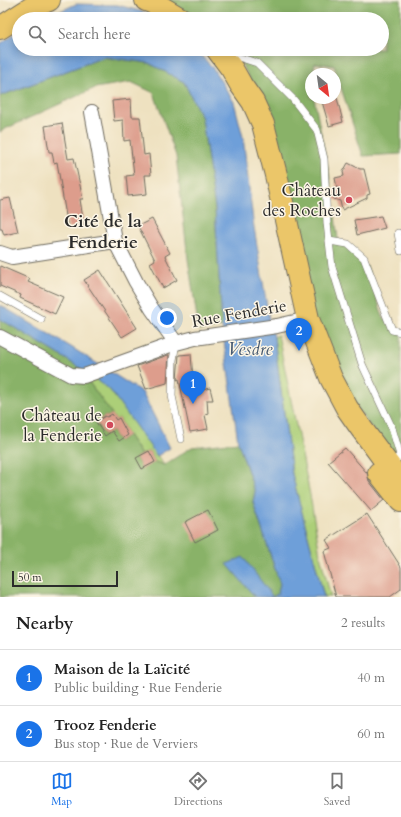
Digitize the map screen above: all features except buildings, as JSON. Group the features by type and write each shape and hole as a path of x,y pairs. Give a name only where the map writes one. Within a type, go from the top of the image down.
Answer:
{"main road":[{"path":"25,12 36,5 49,0"},
{"path":"146,0 170,12"},
{"path":"0,28 12,20"},
{"path":"223,56 241,85 257,139 294,322 336,414 358,446 401,501"},
{"path":"294,322 331,378 344,402 361,428 395,475"}],"street":[{"name":"Rue Fenderie","path":"92,112 115,241 152,309 176,343"},
{"path":"0,253 12,257 115,241"},
{"name":"Rue Fenderie","path":"0,337 71,375 84,376 176,343 195,338 294,322"}],"lane":[{"path":"237,56 257,63 293,99 317,130 324,159 327,223 332,267 362,364 392,428 400,455 395,475"},
{"path":"398,233 401,251"},
{"path":"329,241 348,244 364,258 392,330 401,332"},
{"path":"0,296 41,319"},
{"path":"176,343 173,360 172,396 181,439"}],"green space":[{"path":"168,0 401,0 401,154 363,156 341,88 341,68 335,68 334,66 315,63 314,68 305,68 305,104 315,104 329,174 338,239 367,267 383,317 401,334 401,470 355,405 315,324 267,111 237,56 389,56 389,12 184,12"},
{"path":"104,57 149,63 184,82 202,118 215,208 222,327 199,331 188,259 176,156 154,93 131,82 95,88 0,132 0,96"},
{"path":"0,319 92,376 88,381 112,414 107,417 105,416 96,423 105,436 112,431 119,441 128,435 141,455 136,458 142,468 155,462 164,465 192,447 238,442 255,492 253,502 280,584 278,593 273,597 254,595 255,597 0,597"},
{"path":"278,335 310,495 320,555 331,597 324,597 292,474 274,337"},
{"path":"92,376 110,390 164,465 155,462 149,451 141,455 119,418 116,420 88,381"}],"water":[{"path":"76,4 118,5 143,12 58,12"},
{"name":"Vesdre","path":"12,35 12,56 202,56 212,67 234,102 243,137 253,221 269,319 274,337 292,474 324,597 273,597 278,593 280,584 253,502 255,492 238,442 222,327 215,208 202,118 184,82 149,63 104,57 0,96 0,44"},
{"path":"0,305 71,347 142,392 170,448 157,456 110,390 92,376 55,352 0,319"},
{"path":"243,557 273,597 255,597 227,564"}],"place":[{"name":"Château des Roches","path":"349,200"},
{"name":"Trooz Fenderie","path":"299,351"},
{"name":"Maison de la Laïcité","path":"193,404"},
{"name":"Château de la Fenderie","path":"110,425"}],"district":[{"name":"Cité de la Fenderie","path":"103,231"}]}
